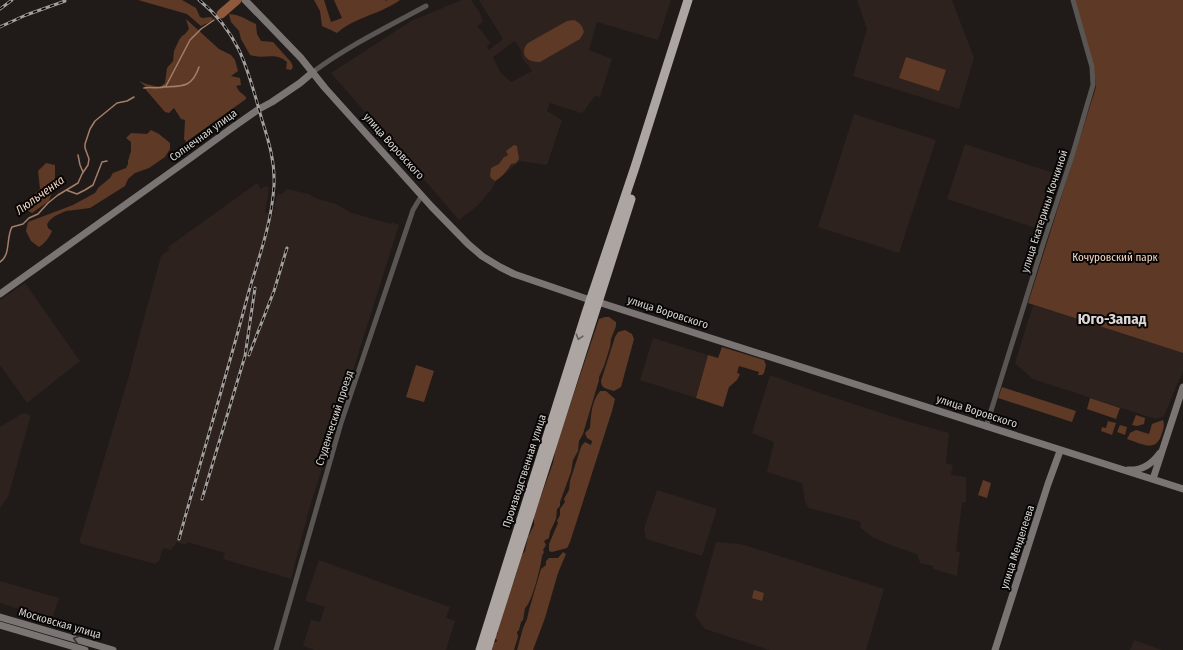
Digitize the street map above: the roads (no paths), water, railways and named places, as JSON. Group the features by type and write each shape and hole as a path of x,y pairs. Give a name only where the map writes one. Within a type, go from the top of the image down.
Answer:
{"highway":[{"path":"594,301 690,1"},
{"name":"Производственная улица","path":"480,650 594,301"},
{"name":"Производственная улица","path":"487,650 594,301"}],"main road":[{"name":"улица Воровского","path":"245,0 301,58 325,88 451,228 482,256 500,267 533,281 594,301 1060,451 1183,489"},
{"name":"Солнечная улица","path":"0,294 228,130 300,83 312,72"},
{"path":"1153,479 1183,387"},
{"path":"1119,469 1135,470 1143,468 1153,461 1163,448"},
{"name":"улица Менделеева","path":"995,650 1060,451"},
{"name":"Московская улица","path":"0,617 113,650"},
{"name":"Московская улица","path":"0,626 85,650"}],"street":[{"name":"улица Екатерины Кочкиной","path":"986,427 1093,86 1092,67 1072,0"},
{"name":"Солнечная улица","path":"312,72 367,37 426,6"},
{"name":"Студенческий проезд","path":"276,650 341,423 413,210 422,195"}],"waterway":[{"name":"Люльченка","path":"221,14 237,0"},
{"name":"Люльченка","path":"144,88 160,88 166,86 190,40 201,29 214,20"},
{"path":"164,87 181,86 190,82 199,67"},
{"name":"Люльченка","path":"0,262 6,255 12,227 23,224 29,218 38,214 58,195 78,183 88,165 89,159 85,144 90,129 95,121 117,103 127,101 134,97"},
{"path":"78,155 83,172"},
{"path":"66,190 77,194 93,185 102,162 107,161"}],"railway":[{"path":"0,9 12,0"},
{"path":"179,539 264,239 271,212 274,185 274,168 269,144 252,85 241,54 225,26 199,0"},
{"path":"0,27 26,15 65,1"},
{"path":"249,355 274,291 287,248"},
{"path":"202,499 245,356 255,288"}],"district":[{"name":"Юго-Запад","path":"1112,319"}],"park label":[{"name":"Кочуровский парк","path":"1115,257"}]}
